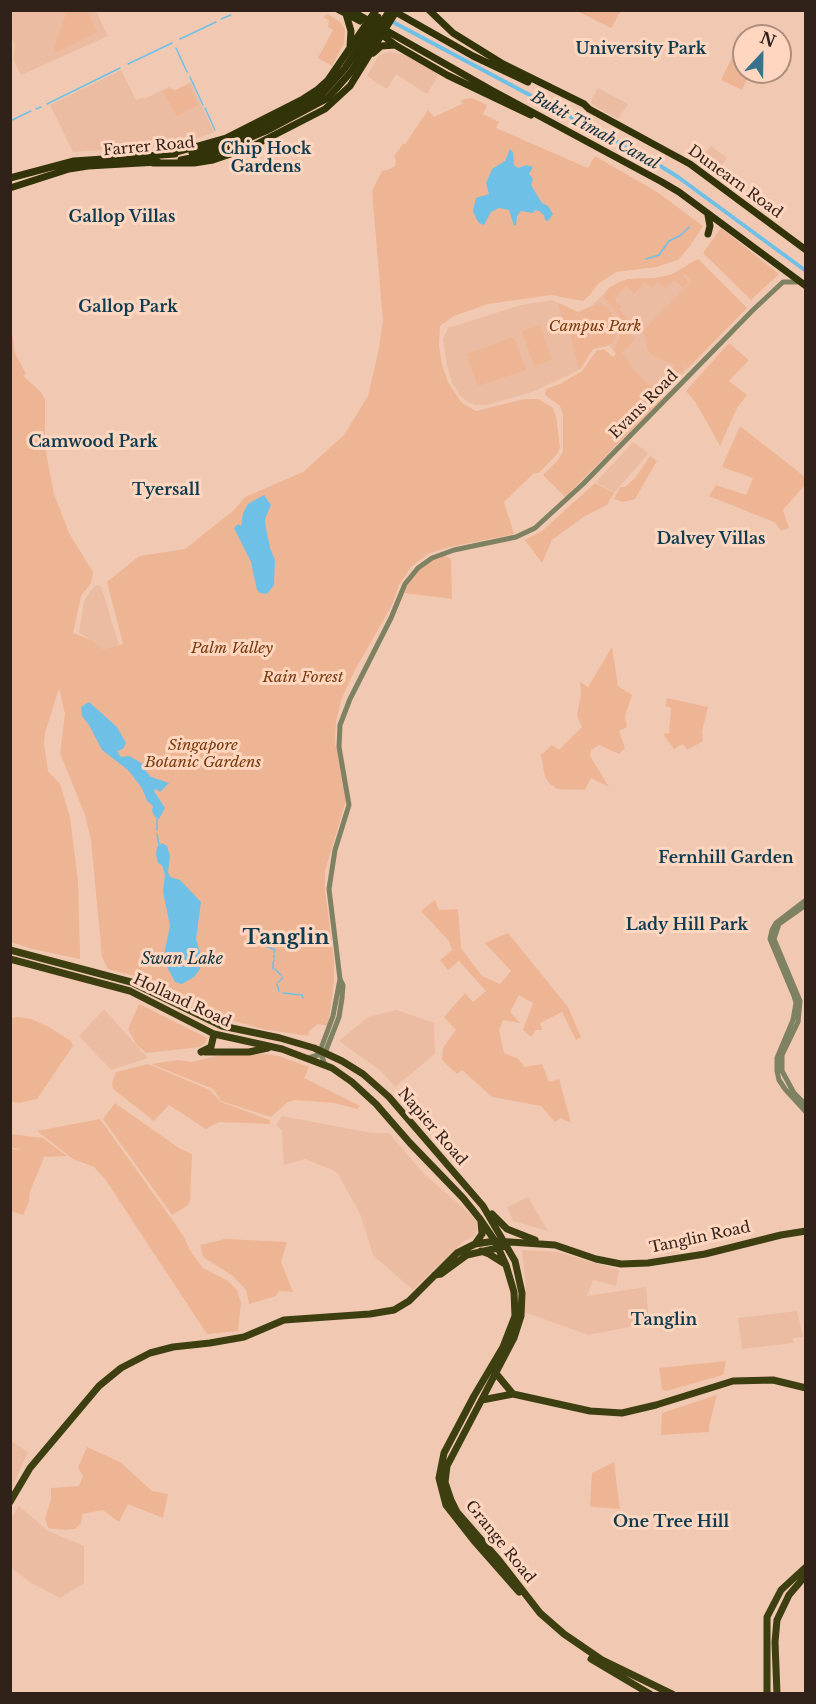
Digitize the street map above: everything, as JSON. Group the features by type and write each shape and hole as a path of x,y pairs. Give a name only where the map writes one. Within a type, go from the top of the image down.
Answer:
{"highway":[{"path":"170,154 226,138 303,99 328,80 366,25 380,20 393,11 500,70 586,107"},
{"path":"430,11 453,33 497,60 586,107"},
{"path":"345,12 366,25"},
{"path":"345,12 351,31 350,49"},
{"path":"345,12 680,192 803,284"},
{"path":"366,25 380,20"},
{"path":"380,20 395,45 464,84 553,126 564,128"},
{"path":"369,57 380,20"},
{"name":"Farrer Road","path":"10,178 75,161 204,151 221,145 323,93 345,68 380,20"},
{"name":"Farrer Road","path":"10,188 69,169 153,163 211,154 268,130 328,98 351,72 380,20"},
{"path":"153,163 202,162 251,147 332,104 350,86 369,57 381,46 395,45"},
{"path":"342,60 349,57 355,60 359,64 360,71"},
{"name":"Dunearn Road","path":"586,107 690,164 806,250"},
{"path":"708,215 710,226 708,234"}],"main road":[{"name":"Holland Road","path":"10,950 131,982 222,1026 280,1038 322,1053"},
{"name":"Holland Road","path":"10,959 130,990 214,1034 309,1058"},
{"path":"214,1034 211,1047 203,1052 249,1052 271,1048"},
{"name":"Napier Road","path":"322,1053 363,1074 389,1097 483,1206 507,1243"},
{"name":"Napier Road","path":"309,1058 325,1065 366,1094 419,1154 463,1198 497,1244"},
{"path":"410,1143 417,1142 420,1133"},
{"path":"419,1154 420,1145 429,1144"},
{"path":"483,1206 507,1229 555,1245"},
{"path":"475,1244 482,1234 480,1219"},
{"name":"Tanglin Road","path":"10,1502 22,1479 34,1463 99,1386 128,1364 150,1353 173,1347 244,1337 279,1321 394,1310 406,1303 457,1252 475,1244 555,1245 605,1262 648,1263 705,1254 783,1234 806,1231"},
{"path":"507,1243 522,1238 536,1240"},
{"name":"Grange Road","path":"507,1243 518,1268 522,1293 521,1316 513,1338 494,1370 474,1396 444,1454 439,1478 446,1505 475,1542 557,1632 602,1666 634,1681 672,1694"},
{"name":"Tanglin Road","path":"435,1275 441,1274 459,1258 497,1244"},
{"name":"Grange Road","path":"497,1244 514,1292 515,1316 482,1400 447,1466 445,1482 451,1500 458,1512 540,1613 584,1650 634,1681 650,1694"},
{"path":"472,1252 482,1251 506,1265"},
{"path":"494,1370 513,1394"},
{"name":"Tanglin Road","path":"10,1509 32,1469 109,1377"},
{"path":"482,1400 513,1394 590,1411 622,1413 733,1381 773,1380 806,1388"},
{"path":"767,1694 767,1617 782,1590 805,1570"},
{"path":"777,1694 775,1642 777,1620 805,1570"}],"street":[{"path":"780,267 784,276 783,282 803,284"},
{"name":"Evans Road","path":"322,1053 339,1017 343,985 340,979 328,889 335,850 349,805 339,747 340,725 350,699 391,618 402,589 411,575 425,563 441,554 516,537 527,533 544,520 783,282"},
{"path":"806,900 781,917 771,934 773,949 796,1003 794,1020 784,1046 782,1071 794,1093 806,1105"},
{"path":"806,905 779,924 774,939 800,1001 797,1022 777,1058 777,1071 780,1080 806,1112"},
{"path":"309,1058 322,1053 325,1065"}],"shaded area":[{"path":"10,11 96,11 108,36 21,75 13,59 15,45 11,37 13,18"},
{"path":"390,52 409,56 437,72 437,78 427,94 396,74 387,89 367,76 379,55"},
{"path":"121,70 136,100 143,97 144,99 169,87 175,90 191,82 214,132 185,143 166,146 73,152 50,105"},
{"path":"598,88 628,104 618,119 592,104 591,100"},
{"path":"711,146 727,158 716,173 698,162"},
{"path":"698,259 747,308 661,396 609,346 593,349 582,368 567,376 532,392 487,405 469,403 460,396 452,383 443,339 448,328 521,305 552,300 578,312 591,306 616,283 628,279 670,275"},
{"path":"633,442 649,453 614,493 596,482"},
{"path":"96,585 101,586 119,645 102,651 94,641 79,633 84,601"},
{"path":"104,1009 148,1058 111,1070 79,1036"},
{"path":"397,1010 434,1023 435,1054 395,1087 382,1072 339,1041 368,1017"},
{"path":"282,1116 372,1133 389,1133 423,1173 477,1220 479,1226 474,1236 464,1241 413,1290 373,1255 361,1216 337,1172 305,1159 284,1165 282,1130 276,1125"},
{"path":"528,1197 548,1231 513,1221 507,1207"},
{"path":"522,1250 558,1252 619,1270 616,1286 593,1280 587,1296 646,1287 649,1323 588,1335 524,1312 526,1286"},
{"path":"797,1311 803,1337 793,1338 794,1343 742,1349 738,1318"},
{"path":"11,1441 28,1452 11,1490"},
{"path":"19,1506 48,1531 84,1546 84,1583 60,1598 33,1584 11,1568 11,1518"}],"green space":[{"path":"621,10 611,28 577,11"},
{"path":"67,11 87,11 97,32 57,52 54,49"},
{"path":"328,14 340,22 345,30 344,43 332,66 318,58 333,30 328,27 329,20 323,17"},
{"path":"732,57 732,84 745,84 742,90 721,80"},
{"path":"189,84 198,105 177,116 163,92 169,89 175,91"},
{"name":"Singapore Botanic Gardens","path":"472,98 487,105 483,114 499,122 496,128 588,168 595,156 657,192 703,226 678,260 656,267 616,272 598,284 583,301 551,295 488,304 454,316 440,326 439,346 442,365 448,382 462,403 476,411 524,399 538,399 552,407 556,416 560,448 540,472 533,474 504,502 514,534 445,548 428,554 411,567 399,585 392,605 355,670 342,698 336,721 335,743 346,794 325,871 325,890 334,960 334,982 328,1026 318,1024 309,1031 308,1036 263,1029 227,1019 161,983 108,969 102,957 91,840 85,815 60,753 65,714 59,688 45,733 44,744 48,771 60,784 70,817 78,881 80,959 11,942 10,337 13,336 14,351 26,374 23,376 41,392 45,399 45,447 54,494 69,533 93,572 91,583 81,596 73,633 94,641 102,650 123,644 107,582 139,556 185,549 234,510 245,497 303,472 344,435 368,396 383,321 372,191 382,171 395,166 394,156 428,110 434,117 462,104 461,100"},
{"path":"721,228 779,274 751,300 703,253"},
{"path":"698,259 747,308 688,368 679,360 685,367 675,378 669,372 677,363 674,365 652,355 648,350 643,331 692,281 685,274 683,276 689,282 683,288 674,280 665,288 658,281 652,288 645,282 635,293 626,286 614,300 622,307 619,310 632,323 626,331 635,339 622,353 629,360 630,366 663,398 565,497 543,475 559,459 563,451 563,415 560,406 545,395 546,389 582,371 596,351 604,349 613,357 616,354 613,350 619,341 622,325 618,314 604,297 610,287 628,279 671,275"},
{"name":"Campus Park","path":"558,303 578,312 600,303 609,309 617,325 614,343 593,349 579,369 569,330 564,325"},
{"path":"540,325 552,360 534,366 522,331"},
{"path":"514,337 526,370 478,386 466,354"},
{"path":"729,343 749,360 729,381 747,395 737,408 720,446 696,403 686,391"},
{"path":"740,426 805,477 805,485 783,510 789,528 781,531 774,522 709,496 716,485 746,495 753,478 722,467"},
{"path":"650,456 657,461 635,499 623,502 614,499 620,487 625,487 635,478"},
{"path":"595,483 614,493 607,505 585,516 552,540 542,563 525,540 542,531"},
{"path":"444,555 451,559 452,599 404,593 419,570 434,558"},
{"path":"612,647 618,686 632,695 625,716 627,727 619,731 625,748 619,754 599,745 591,750 590,756 609,787 591,778 585,790 557,789 545,777 541,755 552,745 559,750 582,727 577,716 581,693 580,682 588,687"},
{"path":"667,698 708,707 702,731 703,741 687,750 683,744 674,749 663,734 669,733 671,708 665,706"},
{"path":"435,900 439,910 458,909 461,948 482,976 500,984 511,971 485,943 508,933 568,1007 581,1037 576,1040 562,1012 540,1023 542,1030 536,1030 531,1037 523,1030 533,1003 519,995 510,1012 520,1023 503,1020 499,1030 504,1053 517,1058 525,1067 542,1064 549,1082 559,1079 571,1123 561,1118 555,1122 541,1106 492,1097 462,1070 457,1074 442,1060 443,1048 456,1030 444,1017 465,993 473,1002 486,991 459,961 448,970 440,960 452,950 449,941 421,911"},
{"path":"139,1004 207,1038 205,1043 200,1047 146,1053 136,1044 128,1029"},
{"path":"11,1018 31,1019 49,1027 71,1041 73,1046 37,1099 19,1103 10,1101"},
{"path":"220,1055 279,1056 309,1067 304,1078 360,1106 357,1109 335,1103 295,1100 288,1102 271,1117 221,1101 213,1089 151,1064 178,1060 192,1062"},
{"path":"148,1064 210,1090 221,1102 270,1120 270,1124 219,1122 206,1129 169,1105 154,1121 113,1089 112,1083 116,1072"},
{"path":"115,1103 179,1148 192,1154 190,1201 187,1206 172,1215 103,1119"},
{"path":"100,1119 183,1235 191,1252 203,1268 228,1281 237,1290 241,1303 238,1331 207,1334 105,1179 94,1167 73,1159 37,1131"},
{"path":"11,1134 43,1138 67,1156 43,1157 23,1215 11,1211 10,1148 18,1150 24,1147 18,1149 11,1147"},
{"path":"225,1239 287,1242 281,1262 293,1292 279,1291 276,1296 249,1304 246,1290 233,1276 203,1257 200,1245"},
{"path":"726,1361 723,1375 666,1391 662,1389 659,1368"},
{"path":"717,1395 709,1432 661,1435 662,1413"},
{"path":"87,1447 120,1462 152,1491 168,1494 163,1518 128,1504 119,1522 103,1510 82,1514 81,1523 75,1529 48,1528 45,1519 51,1499 51,1488 79,1486 83,1476 78,1468"},
{"path":"614,1462 620,1509 592,1507 590,1505 592,1473"}],"water":[{"path":"510,149 513,152 514,165 518,168 527,165 533,167 529,174 533,179 531,185 542,203 548,206 553,214 548,221 539,211 535,210 533,213 521,211 514,226 509,210 499,208 491,212 484,225 476,218 473,211 476,198 489,194 486,183 492,169 505,161"},
{"path":"264,495 271,505 265,519 270,548 275,560 274,585 267,594 257,590 251,562 234,528 238,524 241,526 243,513 248,504"},
{"path":"89,702 117,727 126,743 123,749 117,751 121,757 129,756 144,765 144,769 151,777 169,783 160,792 156,789 154,791 165,808 159,819 155,817 152,811 153,806 147,801 142,788 128,770 102,750 82,716 81,707"},
{"name":"Swan Lake","path":"162,843 167,846 170,856 168,872 170,877 180,880 201,902 196,939 200,953 200,969 194,977 182,984 175,982 163,959 170,926 163,892 165,875 156,854 157,847"}],"waterway":[{"path":"221,19 231,15"},
{"name":"Bukit Timah Canal","path":"391,21 646,157 678,177 806,271"},
{"path":"180,39 216,22"},
{"path":"128,64 172,43"},
{"path":"176,48 187,72"},
{"path":"47,104 120,68"},
{"path":"190,77 203,105"},
{"path":"36,109 41,107"},
{"path":"205,108 215,130"},
{"path":"10,121 31,111"},
{"path":"646,259 659,255 669,241 681,235 689,227"},
{"path":"157,819 157,830"},
{"path":"157,834 159,845"},
{"path":"266,946 275,950 274,953"},
{"path":"273,962 273,969"},
{"path":"277,971 281,975"},
{"path":"277,984 279,991"},
{"path":"283,993 302,995 303,998"}],"district":[{"name":"University Park","path":"641,49"},
{"name":"Chip Hock Gardens","path":"266,158"},
{"name":"Gallop Villas","path":"122,217"},
{"name":"Gallop Park","path":"128,307"},
{"name":"Camwood Park","path":"93,442"},
{"name":"Tyersall","path":"166,490"},
{"name":"Dalvey Villas","path":"711,539"},
{"name":"Fernhill Garden","path":"726,858"},
{"name":"Lady Hill Park","path":"687,925"},
{"name":"Tanglin","path":"286,938"},
{"name":"Tanglin","path":"664,1320"},
{"name":"One Tree Hill","path":"671,1522"}],"park label":[{"name":"Palm Valley","path":"232,649"},
{"name":"Rain Forest","path":"303,678"}]}
